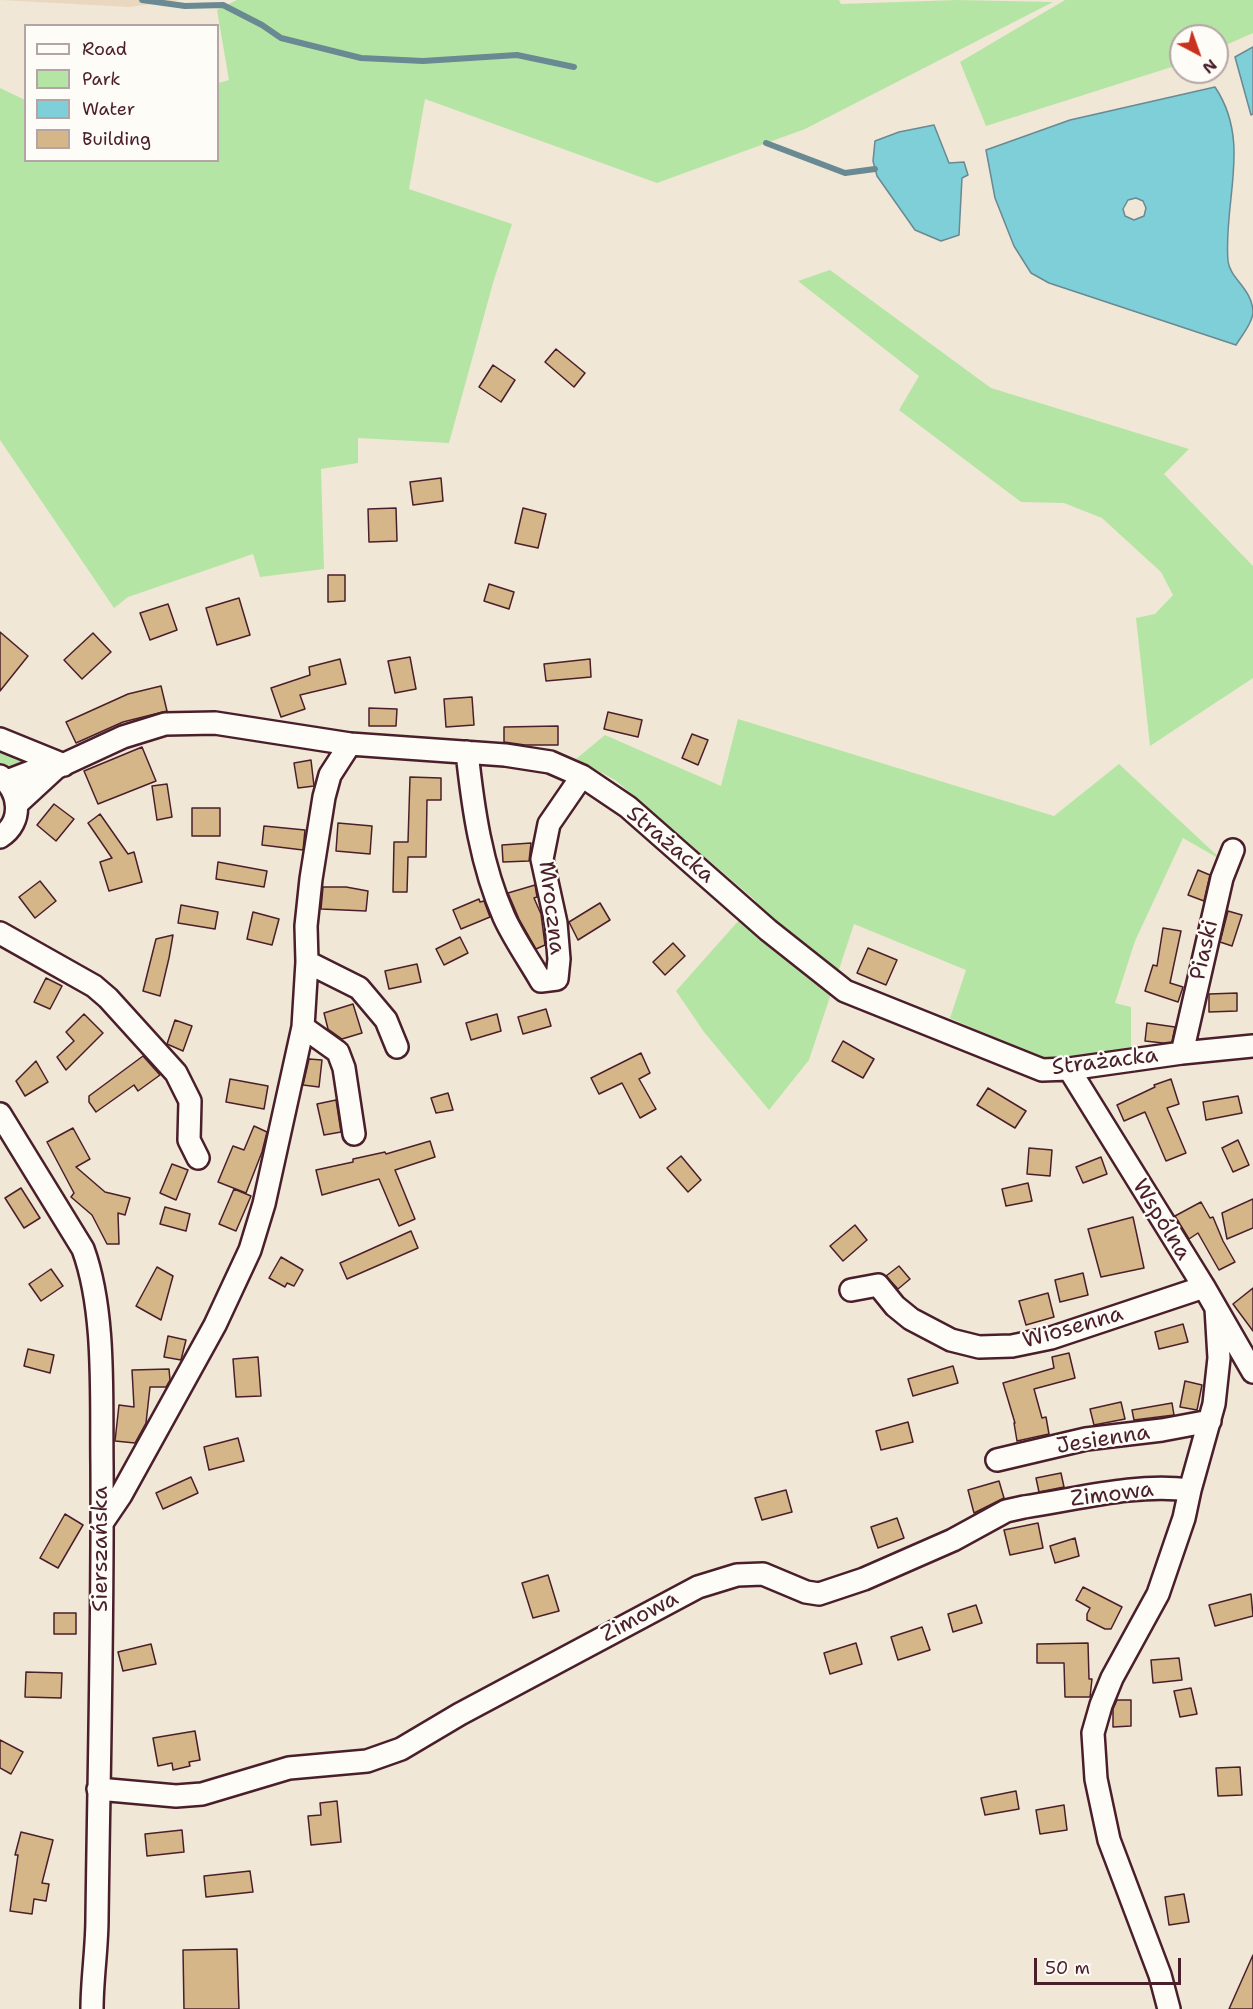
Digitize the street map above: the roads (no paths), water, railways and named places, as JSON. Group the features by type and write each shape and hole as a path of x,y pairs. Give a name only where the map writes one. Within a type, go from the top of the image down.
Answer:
{"street":[{"name":"Strażacka","path":"4,778 60,766 123,737 165,724 215,723 350,744 505,755 550,762 582,776 628,807 768,930 845,991 1042,1070 1069,1069 1182,1053 1253,1046"},
{"path":"0,739 60,766"},
{"path":"102,1523 131,1478 215,1325 250,1250 264,1204 303,1027 307,962 306,926 324,797 330,775 350,744"},
{"name":"Mroczna","path":"467,752 471,792 487,871 505,918 541,981 556,979 559,959 556,923 542,859 549,824 582,776"},
{"name":"Strażacka","path":"17,804 60,766"},
{"path":"0,837 14,821 17,804 14,791 4,778"},
{"name":"Piaski","path":"1182,1053 1222,878 1233,850"},
{"path":"0,933 94,986 108,998 176,1073 190,1101 189,1140 198,1158"},
{"path":"307,962 359,988 386,1020 397,1047"},
{"path":"303,1027 338,1052 344,1068 354,1134"},
{"name":"Wspólna","path":"1069,1069 1204,1287 1253,1372"},
{"name":"Sierszańska","path":"0,1114 83,1249 92,1273 96,1296 101,1388 102,1523 97,1922 92,2009"},
{"name":"Wiosenna","path":"851,1290 878,1285 895,1306 911,1319 951,1340 979,1347 1012,1346 1051,1338 1204,1287"},
{"path":"1169,2009 1160,1975 1109,1840 1096,1779 1093,1733 1112,1678 1158,1594 1184,1518 1214,1404 1219,1358 1216,1308"},
{"name":"Jesienna","path":"997,1460 1086,1439 1162,1431 1210,1421"},
{"name":"Zimowa","path":"98,1789 166,1795 202,1794 289,1767 368,1761 401,1749 460,1714 573,1653 698,1587 718,1579 737,1575 763,1574 806,1592 819,1594 864,1579 953,1539 1006,1511 1137,1488 1190,1490"}],"water":[{"path":"1253,47 1253,114 1251,115 1235,57"},
{"path":"1215,87 1226,108 1232,129 1234,150 1228,261 1249,297 1253,313 1249,325 1236,345 1049,283 1031,273 1014,246 995,198 986,150 1070,120","holes":["1136,198 1143,201 1146,208 1144,216 1134,220 1125,216 1123,209 1128,200"]},
{"path":"934,125 949,163 964,162 968,175 962,178 959,235 941,241 915,230 877,176 873,161 875,141 899,132"}],"waterway":[{"path":"142,0 185,6 223,5 262,25 281,38 361,58 423,61 517,55 574,67"},
{"path":"766,143 845,173 875,169"}]}
